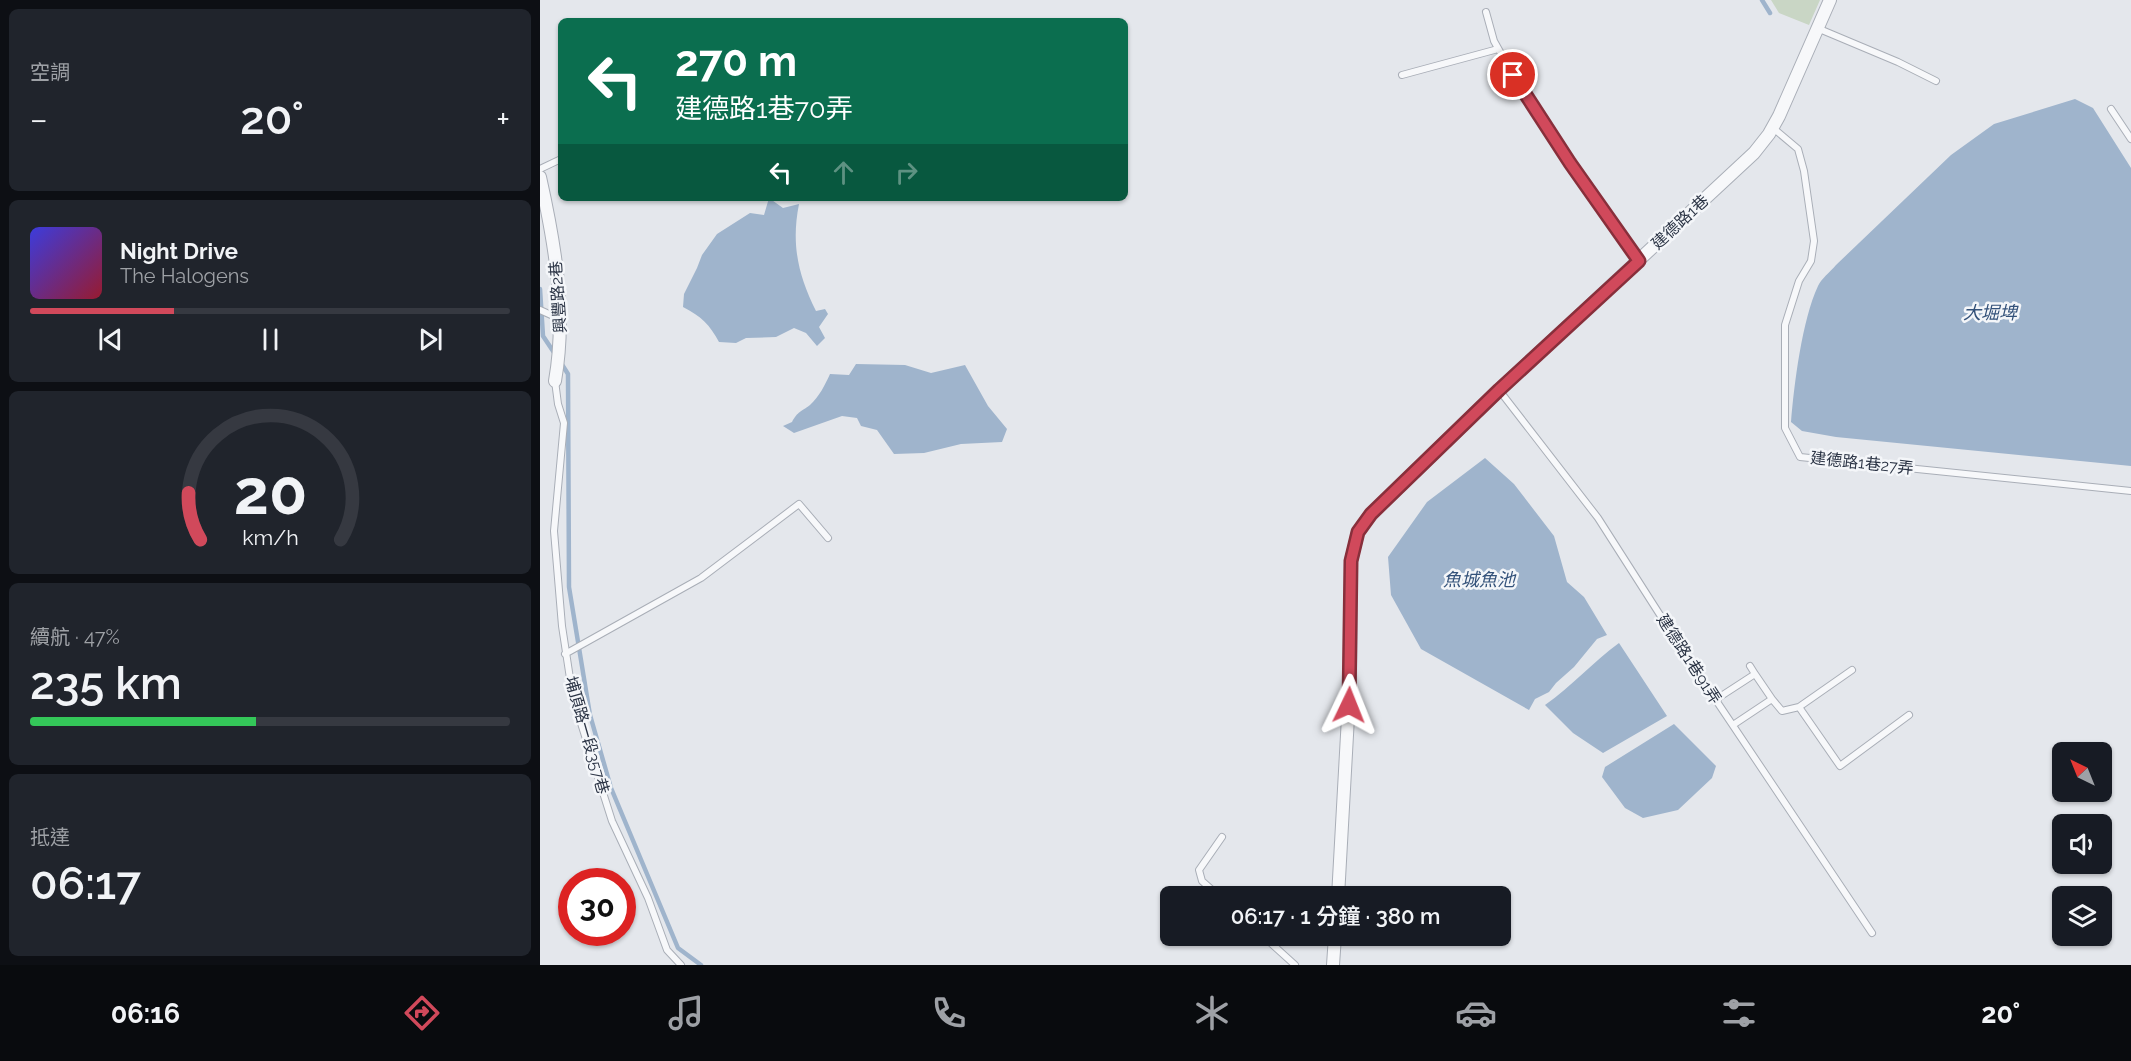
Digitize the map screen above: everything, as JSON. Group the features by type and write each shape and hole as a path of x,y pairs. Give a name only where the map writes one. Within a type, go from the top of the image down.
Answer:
{"street":[{"name":"建德路1巷","path":"1339,886 1350,681 1351,561 1358,532 1371,514 1499,390 1754,153 1773,128 1830,0"},
{"name":"興豐路2巷","path":"540,177 552,233 561,319 560,353 555,381"},
{"path":"1333,965 1334,946"}],"lane":[{"path":"1486,12 1498,49 1570,163 1639,261"},
{"path":"1817,28 1898,62 1936,81"},
{"path":"1402,75 1498,49"},
{"path":"2111,109 2131,139"},
{"name":"建德路1巷27弄","path":"1773,128 1798,149 1804,171 1814,241 1811,261 1799,281 1785,326 1785,428 1800,457 2131,491"},
{"path":"540,169 558,160"},
{"path":"540,310 561,319"},
{"name":"埔頂路一段357巷","path":"555,381 558,404 564,423 554,531 565,654 573,698 612,821 648,898 667,950 681,965"},
{"name":"建德路1巷91弄","path":"1499,390 1598,518 1715,700 1872,933"},
{"path":"565,654 701,578 799,504 828,538"},
{"path":"1750,666 1782,711 1799,707 1852,670"},
{"path":"1715,700 1755,674"},
{"path":"1733,724 1772,699"},
{"path":"1799,707 1840,766 1909,715"},
{"path":"1208,886 1202,881 1199,870 1222,837"},
{"path":"1274,946 1295,965"}],"green space":[{"path":"1771,0 1820,0 1809,25 1779,13"}],"water":[{"name":"大堀埤","path":"2075,99 2093,108 2131,168 2131,466 1836,437 1802,431 1791,422 1807,316 1823,278 1951,155 1994,124"},
{"path":"768,201 773,201 783,208 799,204 796,246 801,272 816,311 825,309 828,314 819,327 825,338 817,346 806,333 794,328 776,337 746,338 736,343 719,342 704,322 683,307 684,294 702,255 717,234 750,213 764,215"},
{"path":"856,364 905,365 931,373 965,365 988,406 1007,429 1002,442 961,444 924,453 894,454 877,430 861,426 857,418 842,416 794,433 783,426 792,422 813,402 822,391 830,374 849,375"},
{"name":"魚城魚池","path":"1485,458 1514,484 1554,536 1567,582 1584,597 1607,635 1597,639 1549,692 1535,699 1529,710 1421,649 1391,595 1388,557 1427,502"},
{"path":"1619,643 1667,716 1603,753 1573,733 1545,705"},
{"path":"1674,724 1716,766 1712,778 1678,810 1643,818 1625,808 1602,777 1605,767"}],"waterway":[{"path":"1762,0 1770,13"},
{"path":"540,289 543,336 555,354"},
{"path":"561,363 568,374 569,587 590,715 611,788 678,948 701,965"}],"route":[{"path":"1349,705 1351,561 1358,532 1371,514 1499,390 1639,261 1570,163 1513,75"}]}
